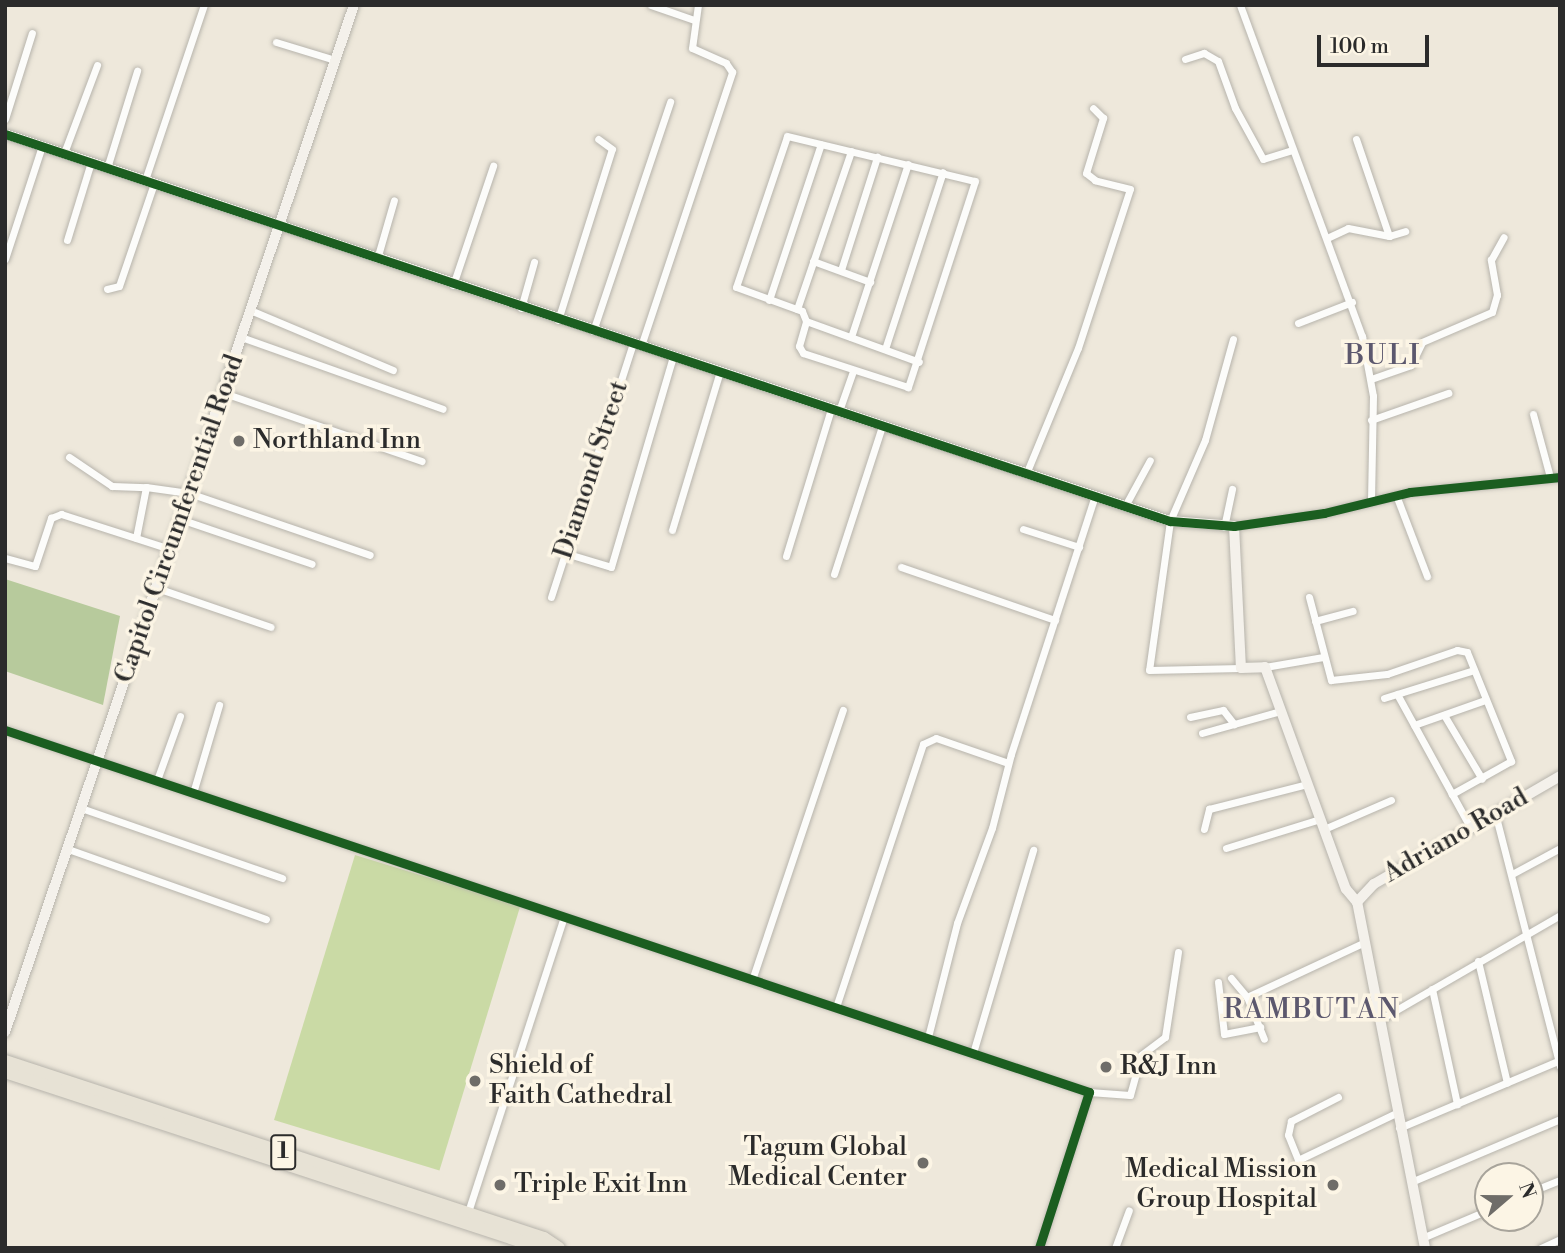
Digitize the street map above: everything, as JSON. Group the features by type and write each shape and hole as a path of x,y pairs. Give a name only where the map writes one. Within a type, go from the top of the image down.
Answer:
{"highway":[{"name":"1","path":"5,1061 541,1248"},
{"name":"1","path":"5,1072 127,1105"},
{"name":"1","path":"437,1210 467,1215 544,1238 559,1248"}],"street":[{"path":"107,289 119,286 204,5"},
{"name":"Capitol Circumferential Road","path":"5,1032 354,5"},
{"path":"650,5 694,20 698,5"},
{"path":"1240,5 1352,302 1371,379 1371,502"},
{"name":"Diamond Street","path":"551,597 732,72 726,63 692,48 694,20"},
{"path":"5,119 32,33"},
{"path":"276,42 335,60"},
{"path":"1185,59 1204,53 1218,61 1235,108 1263,159 1293,150"},
{"path":"64,153 97,65"},
{"path":"107,168 138,71"},
{"path":"593,331 670,102"},
{"path":"1026,474 1078,348 1130,189 1090,179 1086,173 1102,118 1093,108"},
{"path":"5,134 520,308 720,371 1170,521 1229,526 1371,502 1396,495 1560,477"},
{"path":"806,321 801,351 853,372 906,388 919,362 976,183 943,172 792,136 783,140 735,282 739,290 797,309 806,321 919,362"},
{"path":"558,320 612,149 598,139"},
{"path":"1356,139 1389,236"},
{"path":"769,300 821,144"},
{"path":"5,259 41,146"},
{"path":"797,309 851,151"},
{"path":"841,270 877,158"},
{"path":"67,240 91,162"},
{"path":"851,337 908,164"},
{"path":"453,285 493,166"},
{"path":"885,349 943,172"},
{"path":"377,259 394,200"},
{"path":"1327,238 1359,227 1389,236 1405,231"},
{"path":"1371,379 1411,365 1422,342 1488,317 1497,295 1491,260 1504,237"},
{"path":"813,261 870,282"},
{"path":"520,308 534,262"},
{"path":"1298,323 1352,302"},
{"path":"250,310 393,370"},
{"path":"241,337 443,409"},
{"path":"1233,339 1205,440 1170,521 1149,670 1265,667 1323,657"},
{"path":"565,553 611,567 673,356"},
{"path":"671,530 720,371"},
{"path":"786,556 835,410 853,372"},
{"path":"224,393 422,461"},
{"path":"1371,420 1448,393"},
{"path":"1533,414 1550,477"},
{"path":"834,574 882,426"},
{"path":"69,457 112,486 189,493 370,555"},
{"path":"1125,506 1150,460"},
{"path":"136,538 146,487"},
{"path":"1232,489 1229,526 1241,668"},
{"path":"1396,495 1427,576"},
{"path":"928,1037 957,923 992,828 1008,763 1095,496"},
{"path":"5,558 34,566 51,518 57,515 170,550"},
{"path":"180,519 312,564"},
{"path":"1023,529 1079,547"},
{"path":"901,567 1055,620"},
{"path":"157,588 271,627"},
{"path":"1310,597 1323,657 1334,681 1387,674 1461,649 1467,652 1511,761 1452,794"},
{"path":"1315,621 1353,611"},
{"path":"1265,667 1346,889 1357,902 1423,1243 1474,1217"},
{"path":"1384,698 1474,670"},
{"path":"1397,694 1470,827"},
{"path":"1414,725 1485,700"},
{"path":"193,793 219,705"},
{"path":"752,980 843,710"},
{"path":"1190,716 1223,710 1234,724"},
{"path":"1202,733 1281,711"},
{"path":"1444,715 1482,779"},
{"path":"157,780 180,716"},
{"path":"5,730 1089,1092 1130,1095 1141,1055 1165,1037 1178,952"},
{"path":"836,1007 923,744 936,737 1008,763"},
{"name":"Adriano Road","path":"1357,902 1368,888 1560,776"},
{"path":"1204,829 1211,808 1307,784"},
{"path":"1226,848 1322,824 1391,800"},
{"path":"81,808 282,878"},
{"path":"1399,1128 1559,1063 1495,813"},
{"path":"1512,874 1560,848"},
{"path":"68,849 266,919"},
{"path":"973,1052 1033,850"},
{"path":"1378,1021 1560,915"},
{"path":"467,1215 564,917"},
{"path":"1247,997 1363,943"},
{"path":"1478,961 1507,1083"},
{"path":"1231,978 1247,997 1264,1039"},
{"path":"1218,982 1224,1034 1260,1027"},
{"path":"1432,989 1457,1104"},
{"path":"1039,1248 1089,1092"},
{"path":"1338,1097 1291,1121 1288,1135 1298,1160 1396,1113"},
{"path":"1410,1182 1560,1119"},
{"path":"1115,1248 1129,1210"},
{"path":"1541,1248 1560,1239"}],"green space":[{"path":"5,579 120,616 103,705 5,671"},
{"path":"355,855 520,906 439,1170 274,1120"}],"cycle path":[{"path":"5,134 1170,521 1234,526 1324,513 1410,492 1560,477"},
{"path":"5,730 1089,1092 1039,1248"}],"place":[{"name":"Northland Inn","path":"239,441"},
{"name":"R&J Inn","path":"1106,1067"},
{"name":"Shield of Faith Cathedral","path":"475,1081"},
{"name":"Tagum Global Medical Center","path":"923,1163"},
{"name":"Triple Exit Inn","path":"500,1185"},
{"name":"Medical Mission Group Hospital","path":"1333,1185"}],"district":[{"name":"BULI","path":"1383,356"},
{"name":"RAMBUTAN","path":"1312,1010"}]}
